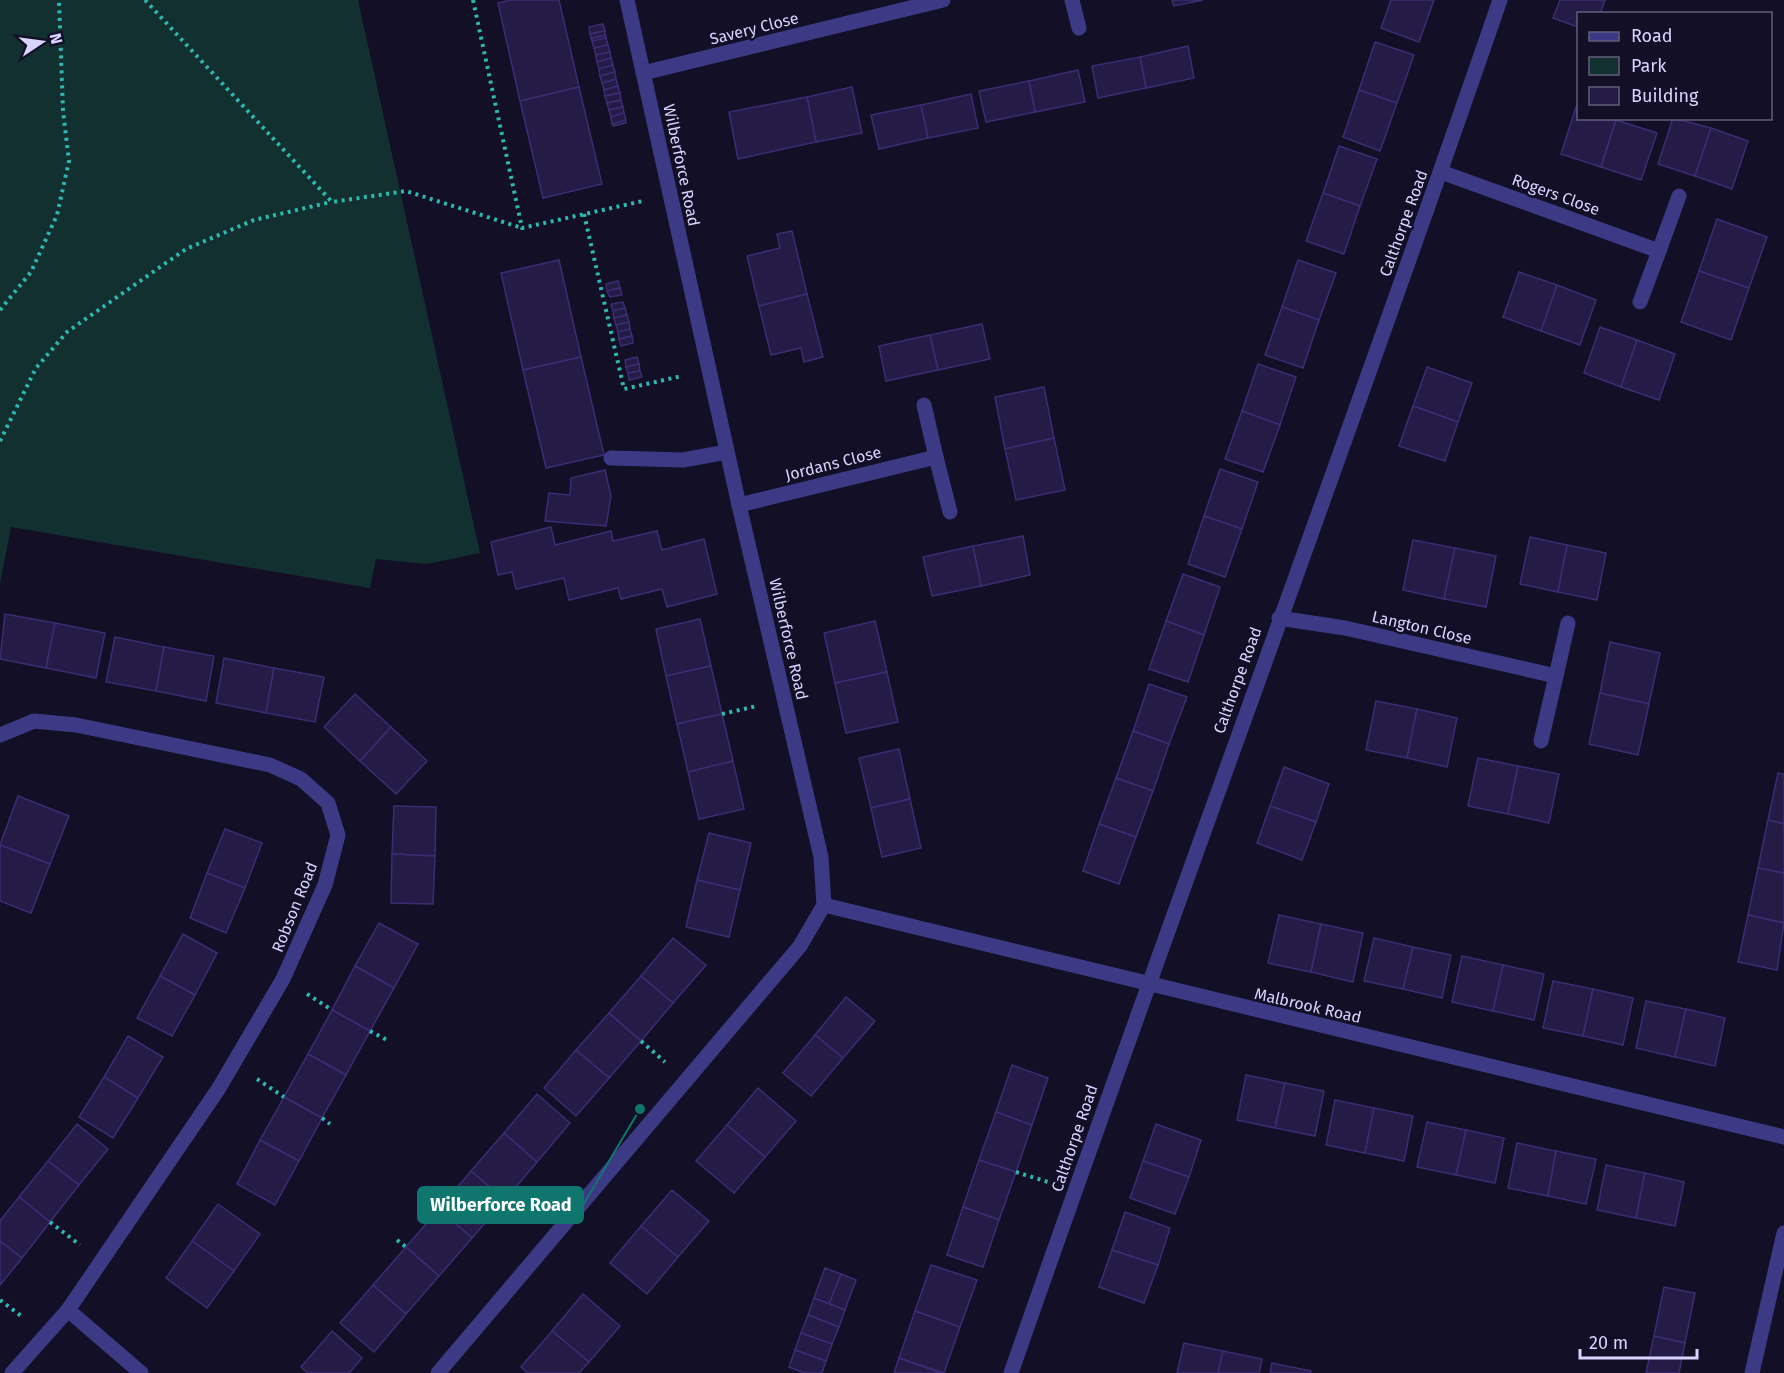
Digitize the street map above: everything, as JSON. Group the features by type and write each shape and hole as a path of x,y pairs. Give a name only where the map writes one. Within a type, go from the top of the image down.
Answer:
{"street":[{"name":"Wilberforce Road","path":"627,0 727,452 821,857 824,905"},
{"name":"Savery Close","path":"643,73 944,0"},
{"path":"1072,0 1079,28"},
{"name":"Calthorpe Road","path":"1011,1373 1147,985 1441,172 1500,0"},
{"name":"Rogers Close","path":"1441,172 1659,251"},
{"path":"1640,302 1679,196"},
{"path":"924,405 950,512"},
{"path":"611,458 683,460 727,452"},
{"name":"Jordans Close","path":"739,505 936,457"},
{"name":"Langton Close","path":"1279,618 1345,628 1556,676"},
{"path":"1541,741 1568,623"},
{"name":"Robson Road","path":"0,735 34,721 55,723 270,765 301,778 328,803 338,834 325,885 283,980 219,1088 68,1310 12,1373"},
{"path":"438,1373 800,946 824,905"},
{"name":"Malbrook Road","path":"824,905 1147,985 1784,1137"},
{"path":"1752,1373 1784,1233"},
{"path":"68,1310 141,1373"}],"path":[{"path":"0,310 35,263 57,215 69,161 63,111 59,0"},
{"path":"145,0 332,202"},
{"path":"473,0 522,228"},
{"path":"0,441 36,368 67,332 186,249 254,220 332,202 406,191 522,228 670,195"},
{"path":"584,214 624,389 709,370"},
{"path":"722,714 785,700"},
{"path":"370,1031 387,1040"},
{"path":"322,1118 330,1124"},
{"path":"1016,1173 1075,1190"},
{"path":"50,1222 102,1262"},
{"path":"397,1240 406,1247"}],"green space":[{"path":"0,0 358,0 480,553 427,564 376,559 370,588 11,527 0,584"}],"building":[{"path":"510,0 559,0 579,87 520,101 498,3"},
{"path":"1172,0 1203,0 1174,6"},
{"path":"1391,0 1434,0 1419,42 1381,28"},
{"path":"1560,0 1605,0 1601,12 1577,12 1577,27 1553,18"},
{"path":"603,24 605,31 590,34 589,27"},
{"path":"605,31 606,38 592,41 590,34"},
{"path":"605,35 626,123 613,126 592,38"},
{"path":"606,38 608,45 594,48 592,41"},
{"path":"1375,42 1414,55 1397,103 1359,90"},
{"path":"608,45 610,52 596,55 594,48"},
{"path":"1188,46 1194,78 1146,88 1140,57"},
{"path":"610,52 611,58 597,62 596,55"},
{"path":"1140,57 1146,88 1098,98 1092,66"},
{"path":"611,58 613,65 599,69 597,62"},
{"path":"613,65 615,72 600,76 599,69"},
{"path":"1078,70 1085,102 1035,112 1029,81"},
{"path":"615,72 616,79 602,83 600,76"},
{"path":"616,79 618,86 604,90 602,83"},
{"path":"1029,81 1035,112 986,122 979,91"},
{"path":"618,86 620,93 605,96 604,90"},
{"path":"579,87 602,184 543,198 520,101"},
{"path":"852,87 862,133 816,142 807,97"},
{"path":"1359,90 1397,103 1380,151 1343,137"},
{"path":"620,93 621,100 607,103 605,96"},
{"path":"971,94 978,128 928,138 921,105"},
{"path":"807,97 816,142 738,159 729,112"},
{"path":"621,100 623,107 609,110 607,103"},
{"path":"921,105 928,138 879,149 871,115"},
{"path":"623,107 624,113 611,117 609,110"},
{"path":"1576,107 1577,120 1616,120 1601,167 1561,154"},
{"path":"624,113 626,120 612,124 611,117"},
{"path":"1616,120 1657,133 1641,180 1601,167"},
{"path":"1672,120 1711,128 1695,176 1658,164"},
{"path":"1711,128 1748,141 1732,189 1695,176"},
{"path":"1339,146 1377,159 1360,206 1323,193"},
{"path":"1323,193 1360,206 1344,254 1306,241"},
{"path":"1717,219 1767,237 1749,288 1699,271"},
{"path":"792,231 807,294 759,306 747,256 780,248 777,234"},
{"path":"559,260 581,357 523,370 501,273"},
{"path":"1298,260 1336,273 1319,320 1282,307"},
{"path":"1699,271 1749,288 1731,340 1681,322"},
{"path":"1519,272 1557,285 1541,331 1503,317"},
{"path":"618,281 620,288 607,291 606,284"},
{"path":"1557,285 1596,300 1580,345 1541,331"},
{"path":"620,288 622,295 610,297 607,291"},
{"path":"807,294 823,357 804,362 801,348 771,355 759,306"},
{"path":"623,302 625,308 613,311 611,304"},
{"path":"1282,307 1319,320 1303,368 1265,355"},
{"path":"625,308 627,315 614,318 613,311"},
{"path":"627,315 629,322 616,325 614,318"},
{"path":"629,322 630,329 618,332 616,325"},
{"path":"982,324 990,359 938,370 930,335"},
{"path":"1600,327 1637,340 1621,387 1584,373"},
{"path":"630,329 632,336 619,339 618,332"},
{"path":"930,335 938,370 886,381 879,346"},
{"path":"632,336 633,343 621,346 619,339"},
{"path":"1637,340 1675,354 1659,400 1621,387"},
{"path":"581,357 604,455 546,468 523,370"},
{"path":"637,357 639,364 626,367 625,360"},
{"path":"639,364 640,371 628,373 626,367"},
{"path":"1258,364 1296,377 1280,425 1242,411"},
{"path":"1427,367 1472,383 1458,422 1413,406"},
{"path":"640,371 642,377 629,380 628,373"},
{"path":"1044,387 1054,438 1005,449 995,397"},
{"path":"1413,406 1458,422 1445,461 1399,446"},
{"path":"1242,411 1280,425 1263,472 1225,459"},
{"path":"1054,438 1065,490 1016,500 1005,449"},
{"path":"1220,469 1258,482 1242,529 1204,516"},
{"path":"605,470 611,496 606,526 545,521 549,493 570,495 571,478"},
{"path":"1204,516 1242,529 1225,577 1188,564"},
{"path":"551,527 555,545 611,531 613,541 657,531 662,550 704,539 717,594 667,607 662,589 621,599 618,588 569,600 564,578 516,589 512,572 498,575 491,542"},
{"path":"1023,536 1030,575 981,586 973,546"},
{"path":"1530,537 1567,545 1558,592 1520,584"},
{"path":"1413,540 1455,548 1444,599 1403,590"},
{"path":"1567,545 1606,553 1597,600 1558,592"},
{"path":"973,546 981,586 932,596 923,557"},
{"path":"1455,548 1496,556 1486,607 1444,599"},
{"path":"1183,574 1220,587 1204,635 1166,621"},
{"path":"5,614 55,623 46,668 0,659"},
{"path":"700,619 711,666 666,676 656,629"},
{"path":"875,621 887,672 835,683 824,633"},
{"path":"1166,621 1204,635 1188,682 1149,669"},
{"path":"55,623 105,633 96,678 46,668"},
{"path":"115,637 164,647 156,691 106,682"},
{"path":"1610,642 1660,653 1649,704 1600,693"},
{"path":"164,647 214,656 206,701 156,691"},
{"path":"224,658 274,668 266,713 216,703"},
{"path":"711,666 722,714 677,724 666,676"},
{"path":"274,668 324,677 315,722 266,713"},
{"path":"887,672 898,722 846,733 835,683"},
{"path":"1149,684 1187,697 1169,744 1133,731"},
{"path":"1600,693 1649,704 1638,755 1589,744"},
{"path":"355,694 391,727 360,761 324,727"},
{"path":"1376,701 1417,709 1407,758 1366,750"},
{"path":"1417,709 1457,718 1447,767 1407,758"},
{"path":"722,714 733,761 688,772 677,724"},
{"path":"391,727 427,761 396,794 360,761"},
{"path":"1133,731 1169,744 1153,791 1116,778"},
{"path":"899,749 910,799 871,808 859,758"},
{"path":"1478,758 1518,766 1508,814 1468,806"},
{"path":"733,761 744,809 699,819 688,772"},
{"path":"1518,766 1559,774 1549,823 1508,814"},
{"path":"1284,767 1329,784 1316,822 1270,806"},
{"path":"1778,773 1784,774 1784,824 1768,820"},
{"path":"1116,778 1153,791 1136,837 1099,824"},
{"path":"18,796 69,816 50,864 0,845"},
{"path":"910,799 921,848 882,857 871,808"},
{"path":"394,806 436,807 435,856 392,854"},
{"path":"1270,806 1316,822 1302,860 1257,843"},
{"path":"1768,820 1784,824 1784,873 1758,868"},
{"path":"1099,824 1136,837 1119,884 1083,871"},
{"path":"225,829 262,843 245,888 207,873"},
{"path":"709,833 751,843 740,890 697,880"},
{"path":"0,845 50,864 31,913 0,901"},
{"path":"392,854 435,856 433,904 391,903"},
{"path":"1758,868 1784,873 1784,923 1748,915"},
{"path":"207,873 245,888 226,933 190,918"},
{"path":"697,880 740,890 729,937 686,927"},
{"path":"1279,915 1321,924 1311,972 1268,963"},
{"path":"1748,915 1784,923 1777,970 1738,962"},
{"path":"379,923 418,944 394,988 355,966"},
{"path":"1321,924 1363,933 1353,982 1311,972"},
{"path":"183,934 217,953 195,995 160,976"},
{"path":"673,938 706,965 673,1003 641,976"},
{"path":"1374,938 1413,947 1403,989 1364,981"},
{"path":"1413,947 1451,955 1442,998 1403,989"},
{"path":"1462,956 1503,965 1493,1011 1452,1002"},
{"path":"1503,965 1544,974 1534,1020 1493,1011"},
{"path":"355,966 394,988 370,1031 332,1010"},
{"path":"160,976 195,995 172,1036 137,1018"},
{"path":"641,976 673,1003 641,1041 609,1013"},
{"path":"1553,981 1593,989 1583,1036 1543,1028"},
{"path":"1593,989 1633,998 1623,1045 1583,1036"},
{"path":"846,997 875,1021 843,1058 815,1035"},
{"path":"1646,1001 1686,1009 1675,1057 1636,1048"},
{"path":"1686,1009 1725,1018 1715,1066 1675,1057"},
{"path":"332,1010 370,1031 346,1075 308,1054"},
{"path":"609,1013 641,1041 609,1078 576,1050"},
{"path":"815,1035 843,1058 811,1096 783,1073"},
{"path":"128,1036 163,1057 138,1098 104,1077"},
{"path":"576,1050 609,1078 576,1116 544,1088"},
{"path":"308,1054 346,1075 322,1118 284,1097"},
{"path":"1012,1065 1048,1078 1032,1125 996,1112"},
{"path":"1246,1075 1285,1083 1275,1128 1237,1120"},
{"path":"104,1077 138,1098 113,1138 79,1117"},
{"path":"1285,1083 1324,1091 1315,1136 1275,1128"},
{"path":"758,1088 796,1121 765,1157 727,1125"},
{"path":"537,1094 570,1123 537,1162 504,1133"},
{"path":"284,1097 322,1118 299,1161 260,1140"},
{"path":"1335,1100 1374,1108 1365,1153 1326,1145"},
{"path":"1374,1108 1413,1116 1404,1161 1365,1153"},
{"path":"996,1112 1032,1125 1016,1172 979,1160"},
{"path":"1427,1122 1466,1130 1456,1175 1417,1167"},
{"path":"77,1124 108,1149 79,1185 48,1161"},
{"path":"1156,1124 1201,1140 1189,1177 1143,1161"},
{"path":"727,1125 765,1157 734,1193 696,1161"},
{"path":"1466,1130 1504,1138 1495,1183 1456,1175"},
{"path":"504,1133 537,1162 505,1200 471,1171"},
{"path":"260,1140 299,1161 275,1205 237,1184"},
{"path":"1517,1143 1556,1151 1548,1196 1508,1188"},
{"path":"1556,1151 1596,1159 1586,1204 1548,1196"},
{"path":"979,1160 1016,1172 999,1220 963,1207"},
{"path":"48,1161 79,1185 50,1222 19,1197"},
{"path":"1143,1161 1189,1177 1175,1214 1130,1198"},
{"path":"1606,1165 1645,1173 1636,1218 1597,1210"},
{"path":"471,1171 505,1200 472,1238 439,1209"},
{"path":"1645,1173 1684,1182 1675,1226 1636,1218"},
{"path":"672,1190 709,1221 678,1257 641,1226"},
{"path":"19,1197 50,1222 22,1258 0,1241 0,1221"},
{"path":"218,1204 260,1234 234,1271 192,1241"},
{"path":"963,1207 999,1220 983,1267 947,1255"},
{"path":"439,1209 472,1238 439,1276 406,1247"},
{"path":"1125,1212 1170,1228 1158,1265 1112,1250"},
{"path":"641,1226 678,1257 647,1294 610,1263"},
{"path":"0,1241 22,1258 0,1285"},
{"path":"192,1241 234,1271 207,1308 166,1278"},
{"path":"406,1247 439,1276 406,1314 373,1285"},
{"path":"1112,1250 1158,1265 1144,1303 1099,1287"},
{"path":"931,1265 977,1280 960,1327 915,1311"},
{"path":"825,1268 841,1274 829,1304 814,1298"},
{"path":"841,1274 856,1280 845,1310 829,1304"},
{"path":"373,1285 406,1314 374,1352 340,1323"},
{"path":"1664,1287 1695,1293 1685,1343 1654,1336"},
{"path":"583,1294 620,1326 589,1362 552,1331"},
{"path":"814,1298 845,1310 839,1327 808,1315"},
{"path":"915,1311 960,1327 944,1373 899,1358"},
{"path":"808,1315 839,1327 832,1344 801,1333"},
{"path":"332,1331 362,1358 349,1373 308,1373 301,1367"},
{"path":"552,1331 589,1362 579,1373 528,1373 521,1367"},
{"path":"801,1333 832,1344 826,1361 795,1350"},
{"path":"1654,1336 1685,1343 1679,1373 1646,1373"},
{"path":"1184,1343 1223,1351 1218,1373 1177,1373"},
{"path":"795,1350 826,1361 822,1373 804,1373 789,1367"},
{"path":"1223,1351 1262,1359 1259,1373 1218,1373"},
{"path":"899,1358 941,1373 894,1373"},
{"path":"1272,1363 1311,1371 1310,1373 1270,1373"}],"place":[{"name":"Wilberforce Road","path":"640,1109"}]}
